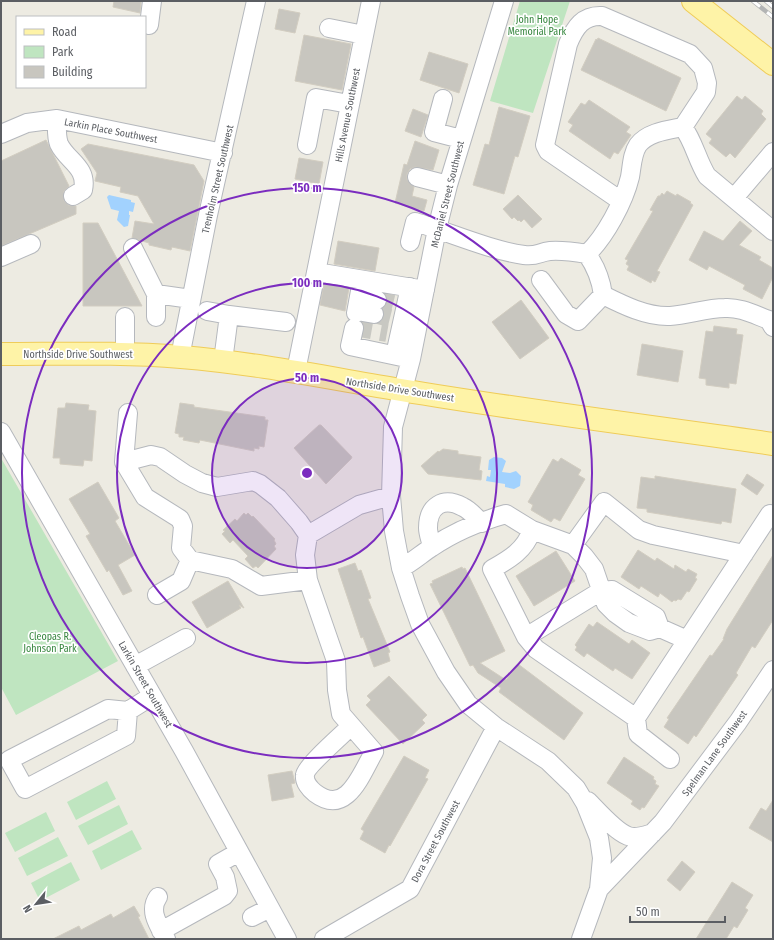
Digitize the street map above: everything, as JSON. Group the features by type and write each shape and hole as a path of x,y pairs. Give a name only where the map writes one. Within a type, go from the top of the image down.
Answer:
{"main road":[{"path":"693,1 773,64"},
{"name":"Northside Drive Southwest","path":"1,354 126,354 180,356 296,371 402,390 773,444"}],"street":[{"path":"149,25 152,1"},
{"name":"Trenholm Street Southwest","path":"180,356 256,1"},
{"name":"Hills Avenue Southwest","path":"296,371 371,1"},
{"name":"McDaniel Street Southwest","path":"504,1 461,139 437,229 418,288 403,357 402,390 393,427 391,496 394,531 401,568 420,624 446,672 468,704 496,727 548,761 576,788"},
{"path":"587,254 598,243 621,201 630,178 633,157 639,144 653,134 683,127 706,92 707,83 703,68 690,54 602,16 594,15 582,21 575,28 568,44 545,145 548,152 621,201"},
{"path":"329,28 364,35"},
{"path":"307,145 316,98 350,104"},
{"path":"443,99 434,132 461,139"},
{"path":"57,119 57,137 60,145 78,166 84,178 83,190 73,196"},
{"name":"Larkin Place Southwest","path":"1,134 27,123 57,119 223,152"},
{"path":"683,127 690,138 700,166 707,176 773,231"},
{"path":"734,198 773,152"},
{"path":"417,176 448,185"},
{"path":"410,242 415,222 502,250 523,255 535,256 548,251 562,250 587,254"},
{"path":"1,257 31,244"},
{"path":"133,248 156,294 156,317"},
{"path":"587,254 598,274 603,295"},
{"path":"316,272 378,312 403,357"},
{"path":"541,280 566,314 578,321 603,295"},
{"path":"378,312 418,288"},
{"path":"403,357 350,346 378,312 418,288"},
{"path":"156,294 191,300"},
{"path":"603,295 632,308 652,314 669,316 724,308 738,309 772,320"},
{"path":"207,311 286,322"},
{"path":"222,361 229,315"},
{"path":"125,317 126,354"},
{"path":"128,413 124,462 145,497 180,519 183,526 181,548 190,560 232,569 261,586 308,580"},
{"name":"Larkin Street Southwest","path":"1,432 55,530 90,587 152,696 270,908 285,938"},
{"path":"124,462 150,455 160,457 185,474 202,483 217,487 253,482 260,484 278,498 299,522 308,535 305,555 308,580 336,661 337,690 341,714 351,726"},
{"path":"308,535 359,505 391,496"},
{"path":"432,547 428,528 431,512 435,506 447,501 464,507 482,523"},
{"path":"573,545 604,502 639,530 653,535 744,554"},
{"path":"401,568 413,563 432,547 457,533 506,514 532,530 573,545 594,569 606,604 615,613 629,623 650,631 660,628 687,640"},
{"path":"670,759 638,734 636,718 770,514"},
{"path":"532,530 522,550 508,561 492,569 526,637 536,649 636,718"},
{"path":"157,595 180,581 190,560"},
{"path":"526,637 601,591"},
{"path":"135,666 186,638"},
{"name":"Spelman Lane Southwest","path":"581,939 599,888 653,833 738,722 773,670"},
{"path":"128,710 126,736 25,789 9,760 108,709 128,710 152,696"},
{"name":"Dora Street Southwest","path":"324,939 410,889 496,727"},
{"path":"576,788 629,837 637,837 653,833"},
{"path":"576,788 592,818 599,838 602,858 599,888"},
{"path":"158,897 155,902 154,909 156,920 163,935 224,896 228,891 225,877 218,864 239,852"},
{"path":"252,917 270,908"}],"green space":[{"name":"John Hope Memorial Park","path":"520,1 570,1 533,113 490,101"},
{"name":"Cleopas R. Johnson Park","path":"1,458 118,661 16,715 1,687"},
{"path":"107,781 116,799 76,820 67,802"},
{"path":"119,805 128,824 88,845 78,826"},
{"path":"46,812 55,831 15,852 5,833"},
{"path":"132,830 142,849 101,870 92,851"},
{"path":"58,837 68,856 27,876 18,858"},
{"path":"71,862 80,880 40,901 31,883"}],"water":[{"path":"109,195 131,200 131,202 135,203 133,212 129,211 130,215 128,226 124,227 117,220 119,211 111,209 107,197"},
{"path":"494,457 502,458 506,461 502,472 510,473 516,471 521,476 520,486 514,489 505,487 505,484 486,481 487,476 490,477 491,470 488,470 489,460"}],"building":[{"path":"114,1 141,1 140,13 113,7"},
{"path":"279,9 300,13 295,33 275,29"},
{"path":"304,35 351,44 342,90 295,81"},
{"path":"598,38 681,78 666,111 581,70 596,39 597,40"},
{"path":"429,52 468,64 459,93 420,80"},
{"path":"737,96 742,100 745,96 763,111 761,114 766,119 735,158 730,153 726,157 709,143 712,139 706,134"},
{"path":"589,100 630,127 626,132 631,135 618,154 614,152 610,159 569,131 573,125 568,122 581,103 585,105"},
{"path":"499,107 530,116 518,157 515,156 504,194 473,185 485,144 489,145"},
{"path":"413,109 428,115 421,137 405,131"},
{"path":"46,140 69,186 64,191 64,201 68,205 76,206 76,214 1,246 1,161"},
{"path":"415,141 439,150 433,170 415,167 410,169 407,174 407,180 414,187 412,196 427,200 424,211 395,203 404,164 407,165"},
{"path":"88,144 194,165 204,181 190,251 172,247 171,250 149,245 149,243 132,238 135,221 154,224 138,196 120,192 121,187 95,181 97,173 81,149"},
{"path":"299,158 323,162 319,184 295,179"},
{"path":"667,191 676,196 677,194 691,202 690,203 693,205 657,271 660,272 655,282 652,280 651,283 627,270 629,266 626,264 628,260 625,259 653,211 650,210 658,196 662,193 664,195"},
{"path":"518,195 542,219 532,228 524,219 521,222 514,217 512,219 503,209"},
{"path":"740,221 752,231 739,245 761,257 759,260 773,268 773,277 762,299 743,289 745,285 709,266 707,270 689,260 704,231 723,241"},
{"path":"83,223 98,223 142,306 83,306"},
{"path":"338,241 379,248 375,271 334,264"},
{"path":"324,284 349,288 345,311 320,305"},
{"path":"521,300 549,338 520,359 492,322"},
{"path":"714,326 737,329 736,334 743,335 736,384 729,383 729,388 706,385 706,379 699,378 706,331 713,332"},
{"path":"642,344 683,351 678,382 637,375"},
{"path":"66,403 89,405 88,410 96,411 92,461 84,460 83,466 60,464 60,458 53,458 58,408 65,408"},
{"path":"180,403 194,405 194,407 265,417 265,420 268,420 264,447 259,446 259,449 254,448 254,451 200,440 199,443 183,440 184,437 179,437 179,434 175,433"},
{"path":"319,425 321,425 352,457 326,484 294,448"},
{"path":"443,449 458,451 458,454 481,457 479,470 482,471 481,480 428,474 421,466 438,451 439,452"},
{"path":"561,458 581,470 578,475 585,479 560,521 554,518 551,522 531,510 533,505 528,502 553,459 558,462"},
{"path":"747,474 764,485 757,495 741,484"},
{"path":"655,476 736,489 731,523 722,521 721,524 647,512 647,509 637,508 641,477 655,479"},
{"path":"98,482 119,518 115,521 135,555 118,565 132,591 123,595 109,570 107,572 86,536 90,534 69,499"},
{"path":"244,513 246,515 248,513 252,517 253,516 275,539 276,544 274,546 276,549 258,568 256,566 253,568 245,559 248,556 233,540 230,543 222,534 225,531 223,530 235,519 237,521"},
{"path":"638,550 655,561 657,558 674,569 675,565 686,572 688,569 697,574 695,578 697,579 689,592 687,591 681,600 678,599 672,602 660,593 658,597 641,586 639,589 621,577"},
{"path":"556,551 575,581 534,606 516,576"},
{"path":"773,555 773,620 755,648 752,646 736,673 738,675 696,737 694,735 688,744 664,727 669,719 667,718 710,655 712,656 724,639 727,629"},
{"path":"355,563 358,571 361,570 371,598 368,599 390,652 388,653 390,661 374,667 363,637 361,638 338,569"},
{"path":"462,567 463,569 465,568 505,651 480,663 506,680 518,664 583,713 564,740 499,692 501,688 478,673 473,665 470,666 430,584 433,583 432,581"},
{"path":"228,581 244,608 239,605 241,608 207,628 192,602"},
{"path":"597,622 629,644 632,640 650,653 632,679 615,668 613,671 587,653 584,657 575,650 577,647 575,645 589,624 593,627"},
{"path":"389,676 427,715 422,720 425,723 403,744 366,705 371,700 367,696"},
{"path":"404,756 429,770 425,778 428,779 385,853 360,839 364,831 361,829"},
{"path":"624,757 654,777 653,779 656,781 655,784 659,786 644,808 642,807 640,810 631,804 633,801 607,783"},
{"path":"292,771 295,783 291,784 294,797 272,801 268,775"},
{"path":"773,800 773,842 749,828 761,808 766,811"},
{"path":"682,861 695,872 680,891 667,880"},
{"path":"732,882 753,895 745,908 748,910 737,928 734,926 726,939 696,939"},
{"path":"134,906 140,916 138,917 149,939 53,939 79,926 81,930 111,914 113,918"}],"tunnel":[{"path":"377,300 393,304"},
{"path":"374,314 390,318"},
{"path":"354,327 387,333"}],"railway":[{"path":"753,1 773,17"},
{"path":"766,1 773,7"}]}
